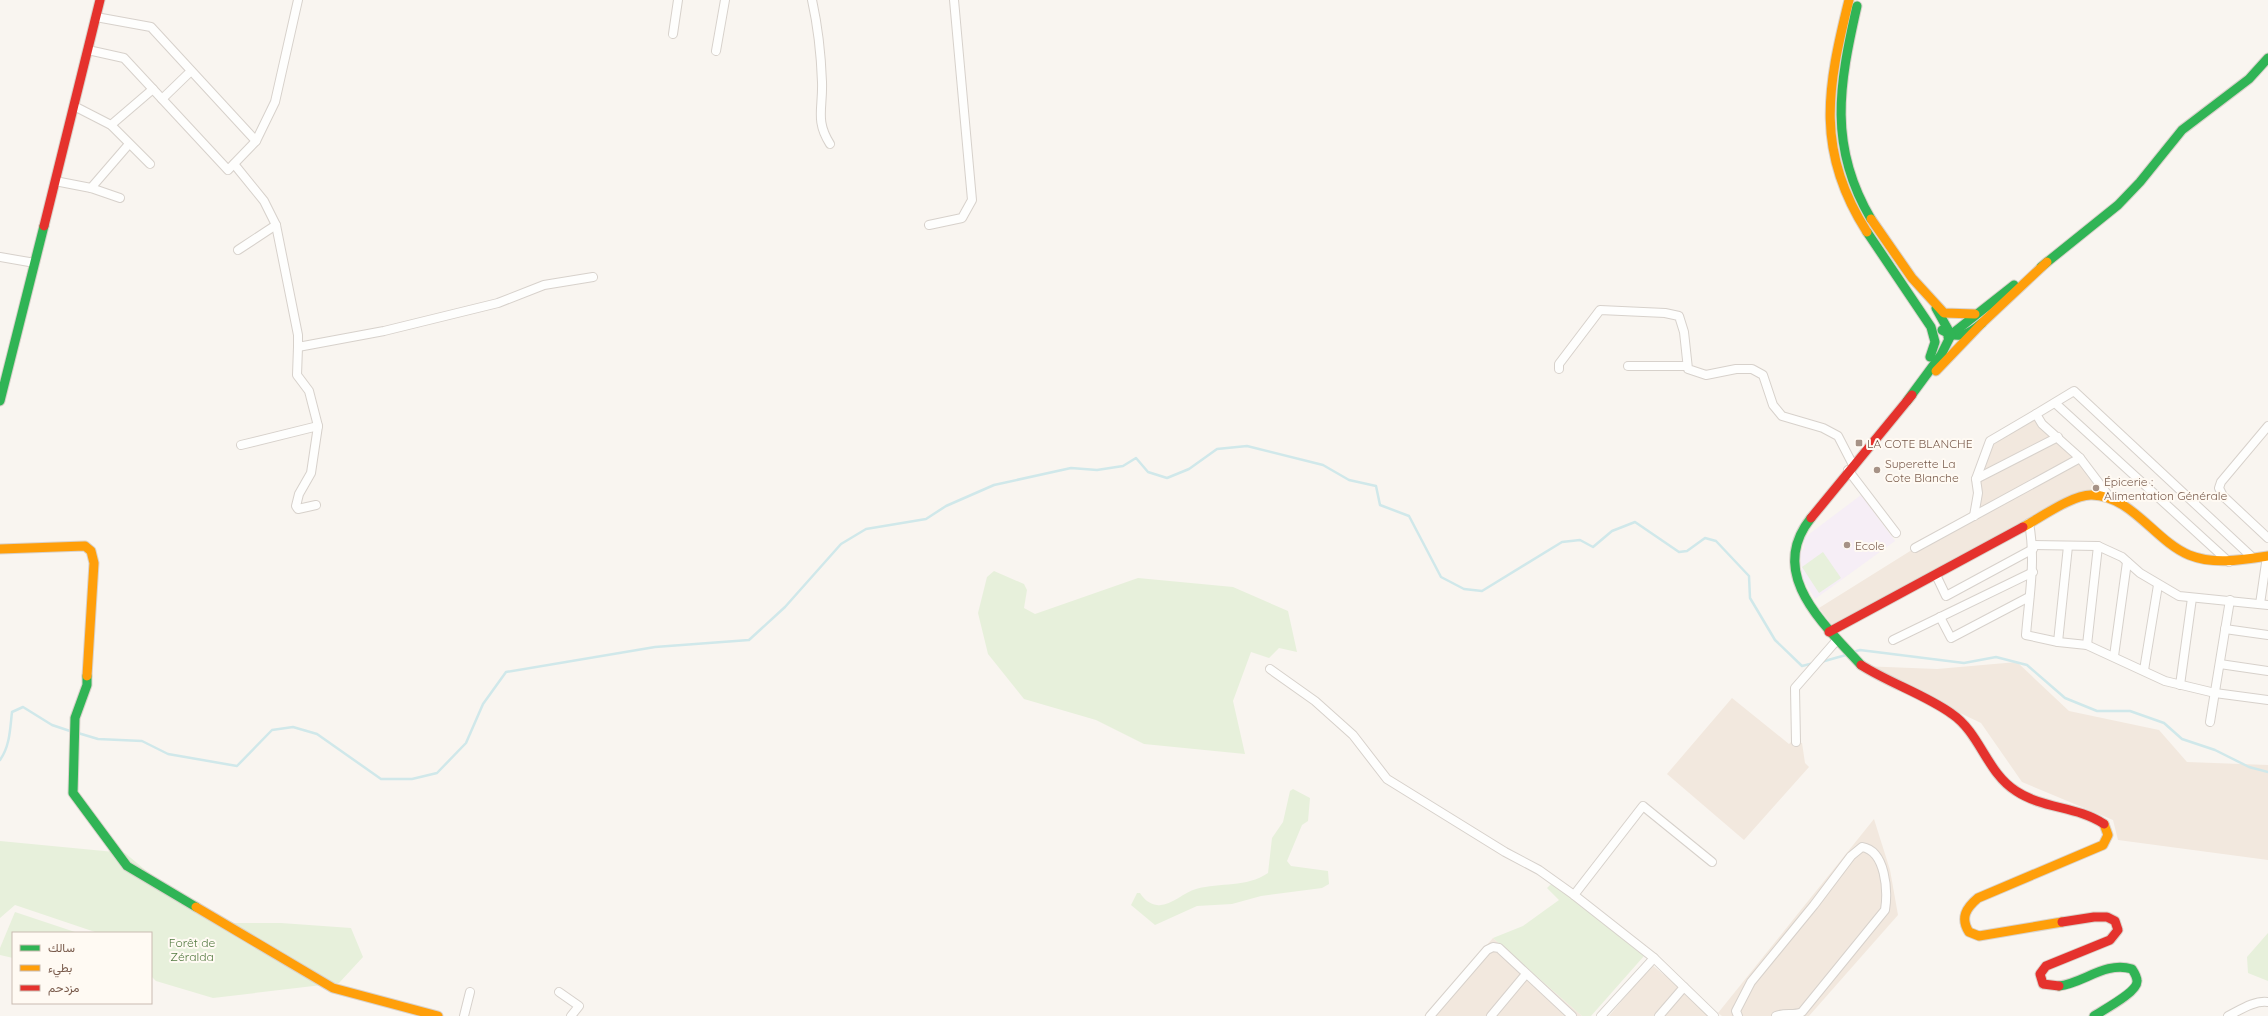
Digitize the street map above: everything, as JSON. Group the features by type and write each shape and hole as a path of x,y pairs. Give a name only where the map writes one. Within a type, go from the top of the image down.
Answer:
{"main road":[{"path":"0,401 100,0"},
{"path":"1848,0 1831,73 1830,141 1837,174 1856,213 1924,316 1935,342 1930,357"},
{"path":"1859,0 1844,75 1841,108 1842,143 1846,161 1858,194 1881,236 1945,320 1951,335 1941,355 1907,401"},
{"path":"1924,316 1951,335 1970,334 2047,262 2124,198 2182,131 2198,116 2238,88 2261,68 2268,58"},
{"path":"1890,419 1930,357 1951,335 1975,314 2047,262"},
{"path":"1930,300 1944,313 1975,314"},
{"path":"1982,323 1890,419 1804,526 1797,540 1793,558 1795,573 1814,613 1829,632 1861,666 1953,714 1964,724 2003,779 2014,790 2027,798 2093,817 2106,825 2108,833 2106,841 2103,844 1978,898 1967,908 1964,922 1969,932 1979,936 2094,917 2107,917 2115,921 2118,930 2110,940 2046,966 2040,974 2043,984 2058,987 2113,968 2125,966 2132,969 2137,980 2133,990 2094,1016"},
{"path":"1829,632 2071,501 2091,495 2111,499 2124,506 2166,543 2190,556 2228,562 2268,556"},
{"path":"0,549 84,546 91,551 94,563 88,639 88,685 76,718 73,742 73,793 127,866 333,988 438,1016"}],"street":[{"path":"88,50 124,58 228,170 256,141 275,102 298,0"},
{"path":"673,34 678,0"},
{"path":"716,51 725,0"},
{"path":"812,0 817,23 822,70 820,124 830,144"},
{"path":"929,225 962,218 972,200 954,0"},
{"path":"96,17 151,27 256,141"},
{"path":"162,99 191,70"},
{"path":"111,125 153,89"},
{"path":"74,106 111,125 150,164"},
{"path":"90,188 129,144"},
{"path":"234,164 264,201 276,225 298,335 297,375 309,391 318,426 311,473 299,494 296,506 298,509 316,505"},
{"path":"55,181 90,188 120,198"},
{"path":"238,250 276,225"},
{"path":"0,257 35,263"},
{"path":"298,347 384,331 498,303 544,285 593,277"},
{"path":"1559,369 1559,364 1600,310 1665,313 1679,316 1684,332 1688,369 1706,375 1736,369 1752,369 1763,375 1773,404 1782,416 1823,428 1838,436 1850,467 1896,533"},
{"path":"1628,366 1687,366"},
{"path":"1974,516 1978,493 1976,479 1990,441 2074,391 2253,558"},
{"path":"2055,403 2228,562"},
{"path":"2036,414 2042,424 2080,458 2111,499"},
{"path":"241,446 318,426"},
{"path":"2268,426 2221,482 2220,488 2223,496 2268,538"},
{"path":"1976,479 2058,437"},
{"path":"1915,548 2080,458"},
{"path":"2029,523 2033,547 2033,572 2029,597 2026,635 2058,642 2088,645 2144,670 2165,682 2215,693 2268,700"},
{"path":"2058,642 2068,546"},
{"path":"1936,575 1946,596 2033,547 2098,546 2122,556 2127,562 2158,585 2179,596 2264,604 2268,556"},
{"path":"2088,645 2098,546"},
{"path":"2114,656 2127,562"},
{"path":"1893,640 2033,572"},
{"path":"2144,670 2158,585"},
{"path":"1940,617 1951,638 2029,597"},
{"path":"2180,685 2192,598"},
{"path":"2210,722 2230,600"},
{"path":"2226,629 2268,635"},
{"path":"1796,742 1795,688 1837,640"},
{"path":"2220,664 2268,671"},
{"path":"1270,669 1315,701 1353,735 1387,778 1505,852 1538,870 1574,895 1654,958 1714,1016"},
{"path":"1574,895 1643,806 1712,862"},
{"path":"1738,1016 1736,1011 1751,982 1814,905 1851,856 1862,848 1873,851 1882,863 1885,910 1802,1012 1797,1015 1781,1014 1776,1016"},
{"path":"1430,1016 1490,948 1498,948 1572,1016"},
{"path":"1605,1014 1654,958"},
{"path":"1492,1016 1526,974"},
{"path":"1659,1016 1684,987"},
{"path":"464,1016 470,992"},
{"path":"559,992 579,1006 571,1016"},
{"path":"2228,1016 2242,1008 2263,1001 2268,1002"}],"shaded area":[{"path":"2036,414 2058,437 2111,499 2091,495 1835,629 1819,608 1915,548 1974,516 1990,441"},
{"name":"Ecole","path":"1861,495 1895,541 1815,599 1803,579 1800,554 1804,548 1804,538"},
{"path":"2017,662 2069,711 2159,730 2187,762 2268,765 2268,860 2118,840 2113,820 2022,782 1981,723 1861,666 1937,669"},
{"path":"1732,698 1789,744 1792,741 1802,743 1805,763 1809,767 1744,840 1667,774"},
{"path":"1874,819 1890,870 1898,915 1809,1016 1722,1016 1718,1013"},
{"path":"1493,938 1582,1016 1424,1016"},
{"path":"1652,965 1678,986 1709,1016 1609,1016"}],"green space":[{"path":"1823,552 1841,578 1819,593 1802,567"},
{"path":"994,571 1024,584 1027,590 1024,608 1035,614 1138,578 1233,587 1288,611 1297,652 1279,648 1269,658 1251,652 1233,701 1245,754 1144,744 1096,720 1024,699 988,654 978,613 987,577"},
{"path":"1293,789 1310,798 1308,821 1302,825 1287,861 1291,866 1328,871 1329,884 1322,888 1261,896 1232,904 1197,906 1155,925 1131,905 1137,893 1140,893 1152,904 1162,905 1172,902 1196,889 1251,881 1268,873 1272,838 1283,822 1290,791"},
{"name":"Forêt de Zéralda","path":"0,841 125,853 174,894 234,923 281,923 351,928 363,957 339,983 213,998 156,981 152,977 152,932 95,932 15,905 0,918"},
{"path":"1552,883 1572,896 1644,956 1591,1016 1582,1016 1493,938 1523,926 1559,900 1547,888"},
{"path":"15,912 75,932 12,932 12,958 0,955 0,948"},
{"path":"2268,933 2268,981 2248,973 2247,957"}],"waterway":[{"path":"78,733 98,739 142,741 168,754 237,766 272,730 293,727 317,734 381,779 412,779 437,773 466,743 483,704 506,672 655,647 749,640 785,607 841,544 866,529 926,519 946,506 994,485 1071,468 1097,470 1123,466 1136,458 1148,472 1167,478 1189,469 1217,449 1247,446 1323,465 1349,480 1376,486 1380,505 1409,516 1441,577 1464,589 1482,591 1562,542 1580,540 1593,547 1612,531 1635,522 1679,552 1687,551 1705,538 1716,541 1749,576 1750,598 1775,640 1802,666 1814,663"},
{"path":"1853,652 1860,650 1964,663 1996,657 2027,665 2065,698 2097,711 2130,711 2164,723 2182,739 2215,750 2249,767 2268,772"},
{"path":"1821,662 1846,655"},
{"path":"0,760 8,743 12,712 23,707 52,725 70,731"}],"traffic: fast":[{"path":"1857,6 1842,89 1841,115 1843,140 1848,166 1857,192 1871,219"},
{"path":"2041,267 2118,205 2140,182 2182,130 2249,79 2268,58"},
{"path":"0,401 44,226"},
{"path":"1867,232 1931,327 1935,342 1930,357"},
{"path":"1948,337 2014,285"},
{"path":"1907,401 1941,355 1951,335 1936,308"},
{"path":"1942,330 1953,335 1963,335 1972,331 1982,323"},
{"path":"1811,518 1799,539 1795,559 1797,578 1805,597 1817,615 1831,633 1861,665"},
{"path":"87,676 87,685 75,718 73,793 127,866 196,907"},
{"path":"2059,986 2077,981 2104,970 2122,967 2132,969 2137,981 2132,990 2094,1016"}],"traffic: slow":[{"path":"1849,0 1835,62 1831,91 1830,119 1833,146 1839,174 1850,202 1867,232"},
{"path":"1871,219 1912,278 1944,313 1975,314"},
{"path":"1936,371 1982,323 2047,262"},
{"path":"2023,527 2066,502 2076,498 2092,495 2106,497 2119,503 2143,520 2165,540 2189,555 2218,561 2268,556"},
{"path":"0,549 85,546 91,551 94,563 87,676"},
{"path":"2062,922 1979,936 1969,932 1966,927 1965,918 1968,909 1978,898 2103,845 2108,835 2104,824"},
{"path":"196,907 333,988 438,1016"}],"traffic: jam":[{"path":"44,226 100,0"},
{"path":"1811,518 1912,395"},
{"path":"1829,632 2023,527"},
{"path":"1861,665 1883,678 1942,707 1962,722 1977,742 1990,764 2006,783 2016,791 2026,797 2083,814 2104,824"},
{"path":"2059,986 2043,984 2040,974 2046,966 2110,940 2118,930 2115,921 2107,917 2094,917 2062,922"}],"place":[{"name":"LA COTE BLANCHE","path":"1859,443"},
{"name":"Superette La Cote Blanche","path":"1877,470"},
{"name":"Épicerie : Alimentation Générale","path":"2096,488"},
{"name":"Ecole","path":"1847,545"}]}
